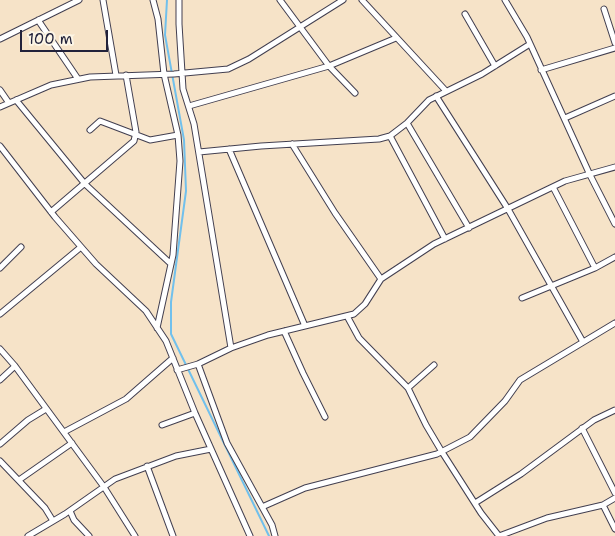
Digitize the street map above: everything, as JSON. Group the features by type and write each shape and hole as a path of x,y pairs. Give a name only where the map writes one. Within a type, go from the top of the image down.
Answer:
{"street":[{"path":"0,39 79,0"},
{"path":"102,0 116,76"},
{"path":"153,0 169,74 180,161 171,264 157,328"},
{"path":"180,0 179,24 183,89 194,124 231,348"},
{"path":"280,0 329,66 355,94"},
{"path":"0,107 51,85 90,77 169,74 228,69 249,59 344,0"},
{"path":"362,0 446,91"},
{"path":"504,0 530,44 590,175 615,224"},
{"path":"604,9 615,43"},
{"path":"465,14 495,66"},
{"path":"38,20 78,79"},
{"path":"189,106 329,66 396,38"},
{"path":"199,152 379,139 390,136 436,96 495,66 530,44"},
{"path":"541,70 615,48"},
{"path":"51,212 134,141 136,132 126,75"},
{"path":"0,90 9,103"},
{"path":"436,96 508,209 583,342"},
{"path":"565,118 615,96"},
{"path":"16,100 85,184 171,264"},
{"path":"90,130 100,121 150,140 178,135"},
{"path":"407,123 468,228"},
{"path":"390,136 445,239"},
{"path":"292,144 335,213 381,279"},
{"path":"0,146 51,212 96,264 146,311 166,341 179,369 195,413 250,536"},
{"path":"229,150 305,326"},
{"path":"179,369 196,365 231,348 284,331 354,314 365,304 381,279 434,244 565,181 615,167"},
{"path":"553,187 596,268"},
{"path":"0,268 21,247"},
{"path":"0,314 81,247"},
{"path":"522,298 596,268 615,257"},
{"path":"347,316 359,338 408,388 442,452 499,536 547,518 603,505 615,498"},
{"path":"262,507 305,488 442,452 470,437 505,401 520,380 615,323"},
{"path":"284,331 303,373 326,416"},
{"path":"0,349 15,366 104,487 135,536"},
{"path":"64,432 126,399 173,358"},
{"path":"196,365 227,443 272,525 276,536"},
{"path":"408,388 434,365"},
{"path":"0,380 15,366"},
{"path":"0,444 28,420 46,409"},
{"path":"475,503 521,474 594,420 615,410"},
{"path":"162,425 195,413"},
{"path":"582,428 615,493"},
{"path":"19,480 72,444"},
{"path":"28,536 70,511 115,479 176,456 211,449"},
{"path":"0,461 45,508 53,521"},
{"path":"147,466 173,536"},
{"path":"603,505 615,530"},
{"path":"70,511 74,520 89,536"}],"waterway":[{"path":"167,0 165,35 184,140 186,191 171,302 171,334 269,536"}]}
